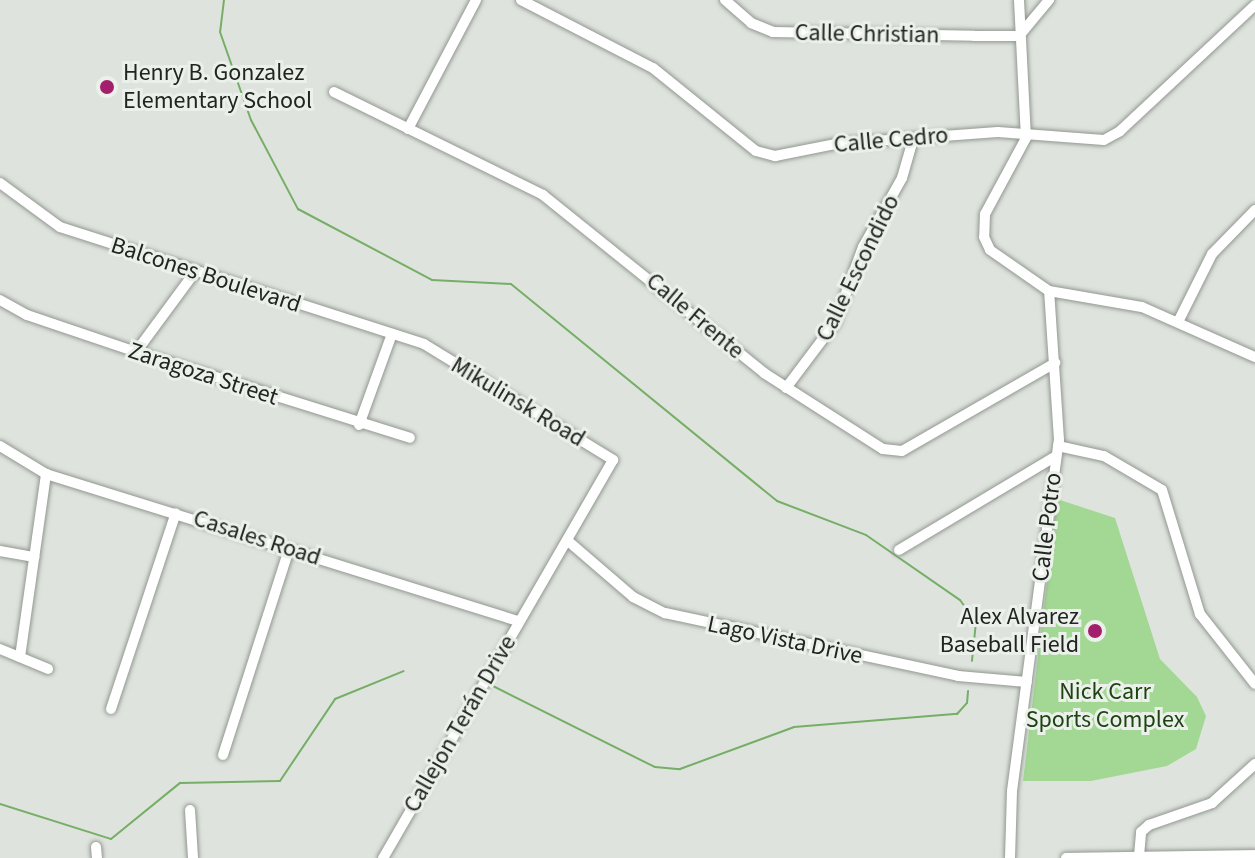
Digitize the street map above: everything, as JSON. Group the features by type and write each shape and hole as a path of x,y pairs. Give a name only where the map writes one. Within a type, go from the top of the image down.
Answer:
{"street":[{"path":"408,129 476,0"},
{"name":"Calle Cedro","path":"521,0 653,68 765,155 1026,131 1089,140 1113,137 1255,5"},
{"name":"Calle Christian","path":"725,0 751,23 784,33 1019,36"},
{"path":"1019,0 1026,131 1021,152 985,214 984,237 998,257 1049,291 1142,307 1255,357"},
{"path":"1019,36 1049,0"},
{"name":"Calle Frente","path":"334,92 563,208 786,388 892,452 1055,363"},
{"name":"Calle Escondido","path":"786,388 835,323 863,247 902,178 913,140"},
{"name":"Balcones Boulevard","path":"0,183 60,227 424,344"},
{"path":"1178,322 1212,254 1255,210"},
{"path":"136,352 195,272"},
{"name":"Calle Potro","path":"1010,858 1027,682 1057,451 1049,291"},
{"name":"Zaragoza Street","path":"0,300 27,315 136,352 359,425 410,438"},
{"path":"359,425 392,334"},
{"name":"Mikulinsk Road","path":"424,344 613,460"},
{"name":"Casales Road","path":"0,446 46,474 519,621"},
{"path":"899,550 1057,451 1104,456 1162,490 1200,614 1255,684"},
{"name":"Callejon Terán Drive","path":"383,858 613,460"},
{"path":"20,657 46,474"},
{"path":"111,709 176,513"},
{"name":"Lago Vista Drive","path":"568,541 633,597 665,613 958,676 1027,682"},
{"path":"223,755 289,549"},
{"path":"0,551 34,557"},
{"path":"0,649 48,669"},
{"path":"1139,856 1141,832 1149,825 1212,803 1255,764"},
{"path":"190,810 193,858"},
{"path":"1066,858 1255,855"}],"green space":[{"name":"Nick Carr Sports Complex","path":"1057,499 1115,518 1160,659 1197,697 1206,716 1196,749 1167,766 1091,781 1023,781"}],"waterway":[{"path":"224,0 220,32 251,120 298,209 432,280 511,284 777,501 866,535 960,600 976,622 972,661"},
{"path":"0,804 111,839 180,783 280,781 335,699 404,671"},
{"path":"491,685 655,767 680,769 794,727 957,714 967,703 968,691"}],"place":[{"name":"Henry B. Gonzalez Elementary School","path":"107,87"},
{"name":"Alex Alvarez Baseball Field","path":"1095,631"}]}
